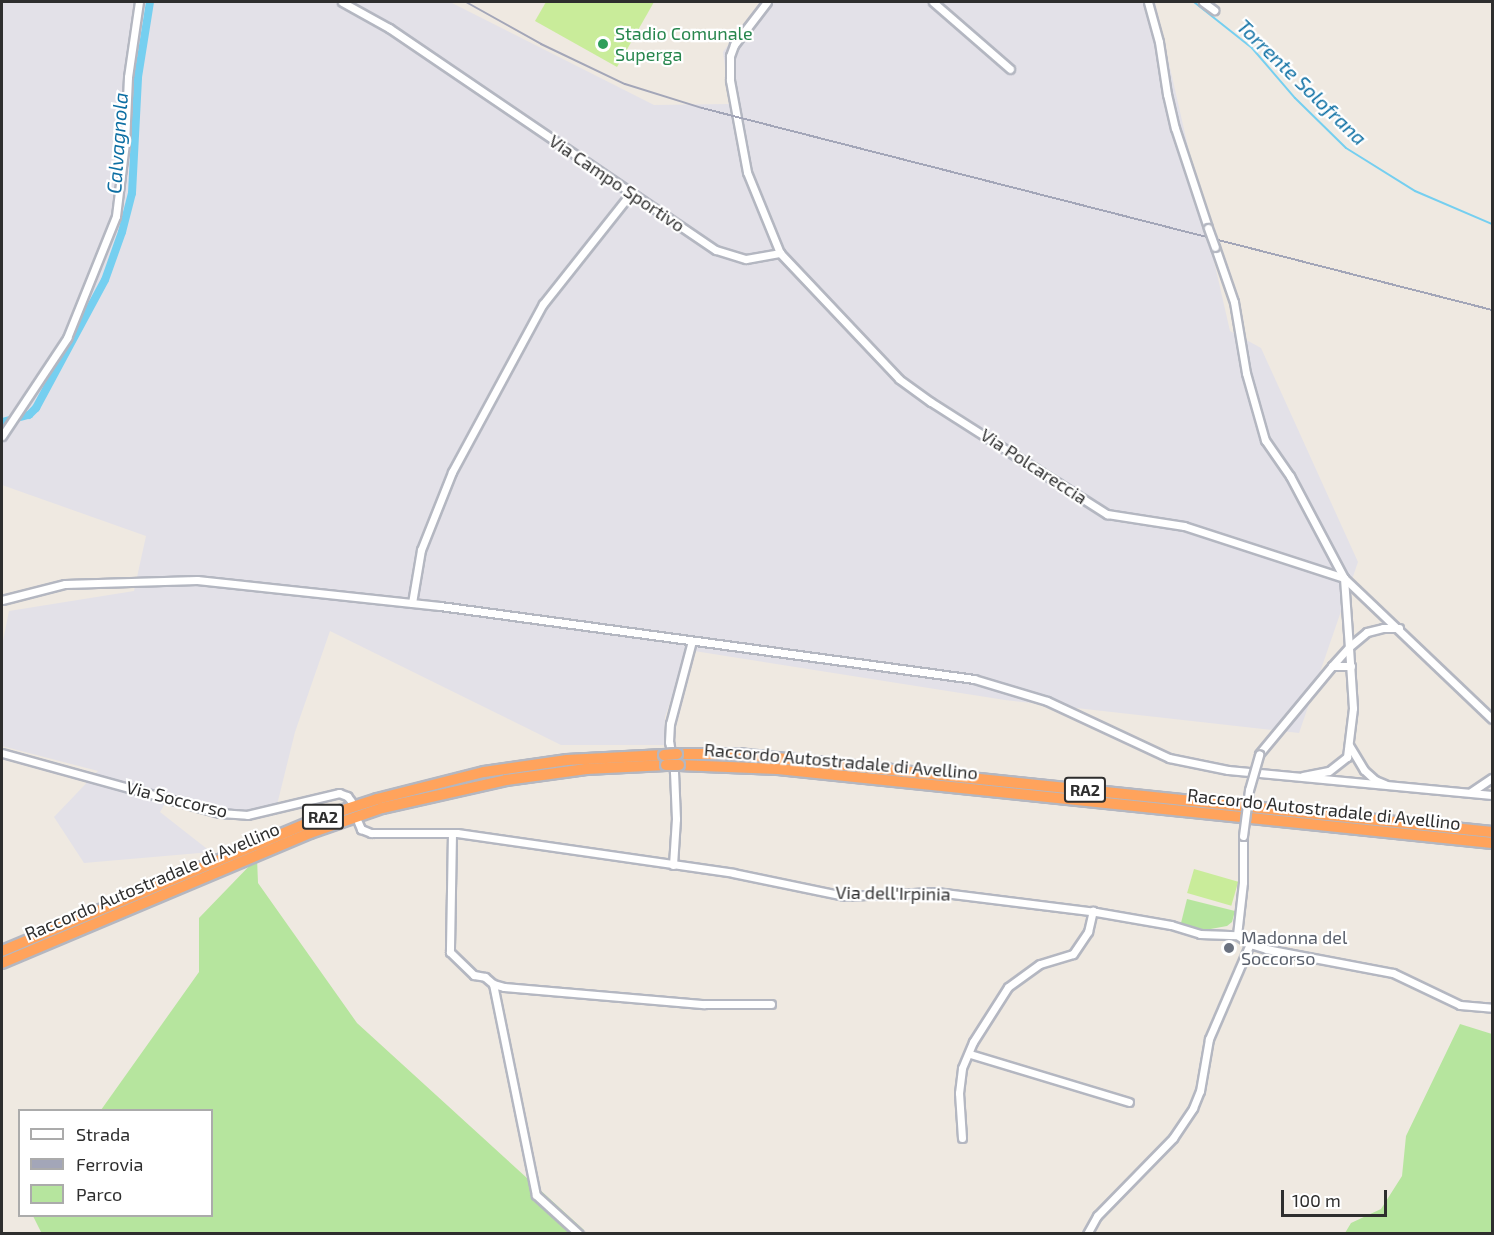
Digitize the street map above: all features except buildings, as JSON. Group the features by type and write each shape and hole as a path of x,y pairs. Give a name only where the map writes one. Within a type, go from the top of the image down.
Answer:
{"highway":[{"name":"Raccordo Autostradale di Avellino","path":"678,760 738,754 1492,832"},
{"name":"Raccordo Autostradale di Avellino","path":"2,951 325,816 377,799 484,772 567,760 678,760 1492,843"},
{"name":"Raccordo Autostradale di Avellino","path":"2,963 310,833 382,808 443,792 525,777 665,760"}],"street":[{"path":"3,434 67,338 116,216 125,143 128,77 139,2"},
{"name":"Via Campo Sportivo","path":"342,2 388,28 716,250 746,259 780,253"},
{"path":"767,2 734,45 730,56 730,80 747,172 780,253"},
{"path":"933,2 1010,69"},
{"path":"1148,2 1160,42 1167,94 1175,128 1234,302 1246,373 1264,440 1290,476 1344,578 1492,719"},
{"path":"1203,2 1214,10"},
{"path":"412,603 421,550 452,471 543,304 631,193"},
{"name":"Via Polcareccia","path":"780,253 898,379 1107,514 1184,526 1344,578"},
{"path":"1297,777 1329,771 1347,757 1353,708 1344,578"},
{"path":"2,600 65,584 197,580 412,603 974,679 1047,701 1169,758 1228,770 1395,788 1492,795"},
{"path":"1399,628 1383,628 1367,632 1349,647 1259,754 1249,790 1243,836 1243,882 1237,934 1250,944 1393,973 1460,1005 1492,1008"},
{"path":"673,865 676,819 674,772 669,742 670,724 692,641"},
{"path":"1332,666 1351,666"},
{"path":"1349,745 1364,770 1374,780 1395,788"},
{"name":"Via Soccorso","path":"2,753 220,813 247,815 339,793 347,796 351,801"},
{"path":"1468,794 1492,778"},
{"name":"Via dell'Irpinia","path":"358,822 360,829 371,833 452,833 733,873 844,896 936,892 1093,911 1171,925 1200,934 1237,934"},
{"path":"452,833 450,952 474,975 485,977 492,984 536,1195 579,1233"},
{"path":"962,1138 959,1093 962,1068 970,1054 973,1042 1008,987 1040,964 1072,954 1088,932 1093,911"},
{"path":"1087,1233 1097,1216 1173,1138 1193,1108 1200,1091 1209,1039 1250,944"},
{"path":"492,984 704,1004 771,1004"},
{"path":"970,1054 1129,1102"}],"shaded area":[{"path":"2,2 450,2 654,105 730,104 723,52 760,2 1155,2 1230,331 1261,348 1358,562 1299,733 1005,700 688,650 665,717 664,745 561,745 330,631 295,732 275,813 249,821 164,805 160,812 211,852 84,863 54,817 98,771 2,746 2,646 9,611 134,591 146,536 2,485"}],"green space":[{"name":"Stadio Comunale Superga","path":"546,2 654,2 617,67 535,21"},
{"path":"257,858 258,883 357,1023 584,1230 584,1234 42,1234 34,1217 213,1217 213,1109 102,1109 199,972 199,918"},
{"path":"1194,869 1238,882 1231,906 1187,893"},
{"path":"1187,899 1235,911 1232,922 1227,926 1205,930 1181,923"},
{"path":"1460,1024 1492,1034 1492,1233 1345,1233 1351,1223 1381,1209 1402,1176 1406,1136"}],"waterway":[{"name":"Calvagnola","path":"2,422 29,415 36,408 105,280 122,232 132,193 138,77 150,2"},
{"name":"Torrente Solofrana","path":"1194,2 1252,48 1295,98 1346,148 1415,191 1492,224"}],"railway":[{"path":"466,2 541,44 625,84 702,108 1492,310"}],"place":[{"name":"Stadio Comunale Superga","path":"603,44"},
{"name":"Madonna del Soccorso","path":"1229,948"}]}
